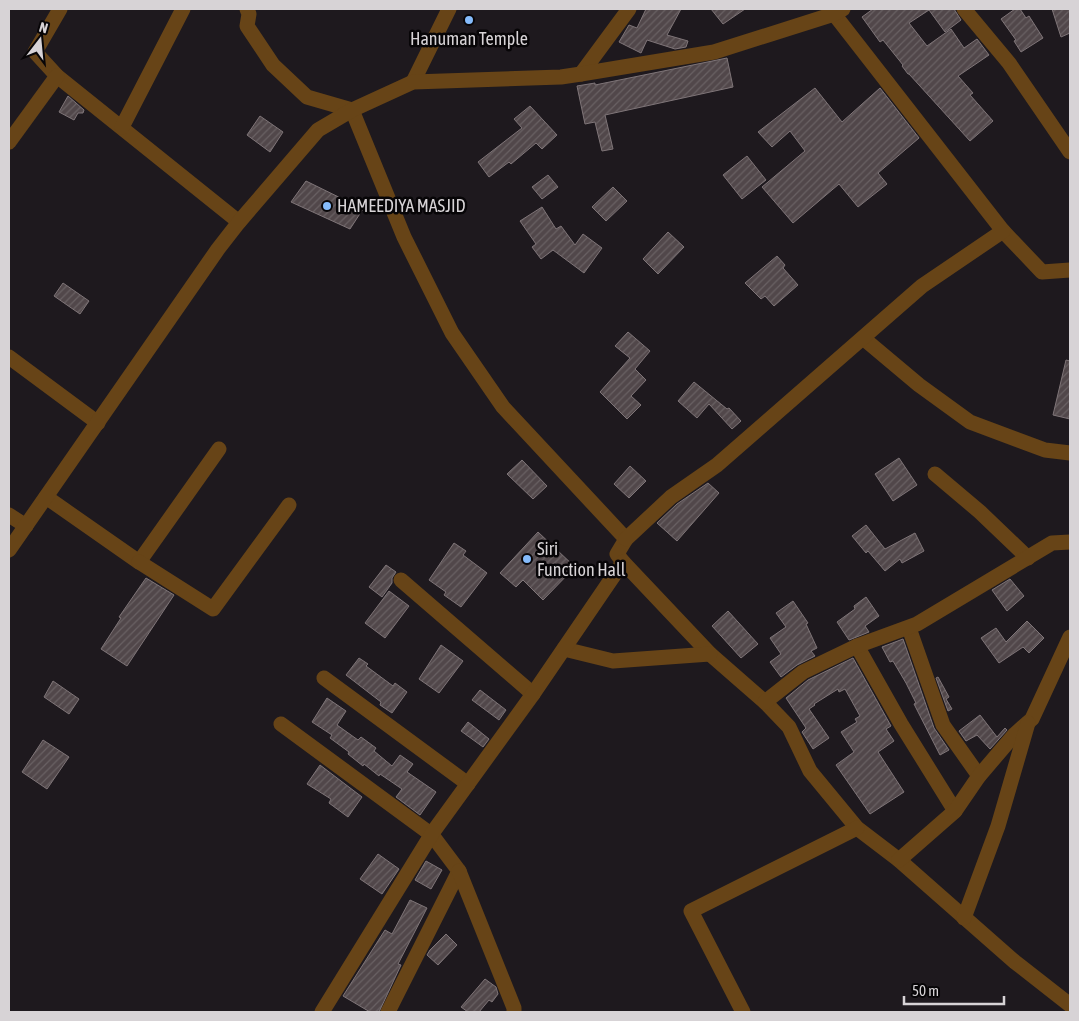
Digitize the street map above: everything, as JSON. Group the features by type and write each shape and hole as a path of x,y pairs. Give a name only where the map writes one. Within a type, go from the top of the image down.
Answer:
{"street":[{"path":"60,9 35,52 57,76 239,222"},
{"path":"122,127 183,9"},
{"path":"247,9 249,14 247,26 273,64 307,97 352,110"},
{"path":"412,82 449,9"},
{"path":"581,74 629,9"},
{"path":"964,9 1009,62 1070,152"},
{"path":"9,550 218,249 318,130 352,110 412,82 561,78 714,52 839,11 1003,232 1042,272 1070,270"},
{"path":"9,142 57,76"},
{"path":"352,110 404,237 452,333 503,407 626,539"},
{"path":"1003,232 922,286 717,465 671,497 626,539 617,554 710,654 765,702 789,727 810,771 857,828 899,860 1014,962 1070,1005"},
{"path":"863,338 920,385 970,422 1045,450 1070,454"},
{"path":"9,357 98,423"},
{"path":"139,562 218,449"},
{"path":"935,474 980,512 1028,558"},
{"path":"46,497 139,562 213,609 290,506"},
{"path":"9,515 26,526"},
{"path":"765,702 803,672 857,646 909,628 1070,531"},
{"path":"1052,543 1070,542"},
{"path":"322,1012 432,834 533,694 623,562"},
{"path":"402,580 533,694"},
{"path":"909,628 943,725 979,776"},
{"path":"899,860 955,811 979,776 1015,734 1032,720 1070,637"},
{"path":"857,646 901,724 955,811"},
{"path":"564,649 613,662 710,654"},
{"path":"324,678 468,784"},
{"path":"964,918 998,826 1028,723"},
{"path":"281,724 432,834 459,871 514,1012"},
{"path":"743,1012 691,911 857,828"},
{"path":"388,1012 459,871"}],"building":[{"path":"646,9 681,9 667,35 688,41 686,47 675,49 647,40 641,53 619,42 629,25 637,28"},
{"path":"711,9 745,9 723,24"},
{"path":"873,9 954,9 961,20 945,32 929,10 909,23 927,46 951,29 964,48 977,39 989,55 958,76 973,93 970,95 993,121 970,141 908,74 883,40 880,42 862,17"},
{"path":"1015,9 1020,9 1026,18 1029,16 1043,38 1021,52 1014,41 1016,40 1001,19"},
{"path":"1052,9 1070,9 1070,33 1061,37"},
{"path":"727,58 733,87 605,115 613,149 602,151 595,122 585,124 577,86 595,83 595,85"},
{"path":"815,88 842,122 880,88 919,138 878,173 887,184 858,207 839,184 793,223 762,187 805,151 790,131 772,147 758,132"},
{"path":"68,96 84,110 83,113 78,113 74,120 59,112"},
{"path":"530,106 557,135 542,149 536,143 511,164 509,162 489,177 478,162 522,128 514,119"},
{"path":"260,116 283,132 270,152 247,135"},
{"path":"747,156 766,180 742,199 723,175"},
{"path":"548,175 558,187 542,199 532,187"},
{"name":"HAMEEDIYA MASJID","path":"306,181 363,209 350,229 291,202"},
{"path":"613,187 627,201 606,221 592,207"},
{"path":"542,207 556,229 561,226 575,245 583,234 602,248 584,273 553,250 541,259 532,247 536,244 520,221"},
{"path":"668,232 684,247 658,274 643,259"},
{"path":"777,256 785,265 783,268 798,285 774,306 765,296 761,299 745,283"},
{"path":"63,283 89,301 80,314 54,296"},
{"path":"628,332 650,351 635,369 646,380 631,396 641,405 627,419 600,392 630,358 615,346"},
{"path":"1066,360 1070,361 1070,419 1053,415"},
{"path":"694,382 727,409 729,408 741,421 732,429 709,404 697,418 678,401"},
{"path":"899,458 917,485 893,501 875,474"},
{"path":"522,460 547,486 533,499 507,474"},
{"path":"630,466 646,481 629,498 614,484"},
{"path":"708,483 719,493 677,541 657,523 677,504"},
{"path":"866,525 885,549 915,533 924,551 902,563 900,559 885,571 852,536"},
{"path":"538,532 575,567 543,600 523,580 516,587 500,573"},
{"path":"454,543 466,551 463,555 487,573 461,607 444,595 446,592 429,580"},
{"path":"386,565 396,572 392,578 392,583 382,597 369,587"},
{"path":"146,578 174,595 127,666 101,649 121,618 119,617"},
{"path":"1010,579 1024,596 1007,611 992,590"},
{"path":"389,591 409,606 385,638 365,623"},
{"path":"866,597 879,616 865,626 869,632 849,640 837,622 855,609 854,606"},
{"path":"793,601 808,623 806,624 817,648 811,651 815,656 797,665 781,677 770,662 781,654 770,638 786,627 776,613"},
{"path":"728,611 758,644 741,658 712,626"},
{"path":"1027,621 1044,638 1029,653 1023,647 999,663 981,638 996,628 1006,642"},
{"path":"903,639 934,728 949,750 940,755 914,704 916,703 906,683 893,661 890,662 882,647"},
{"path":"441,645 463,661 439,693 419,679"},
{"path":"359,658 368,664 366,666 393,686 395,683 407,692 392,713 346,675"},
{"path":"853,658 891,726 886,729 894,741 878,752 904,792 870,814 836,765 854,752 841,732 857,722 855,719 860,716 845,689 839,692 838,689 809,709 829,738 813,749 802,732 806,728 786,698 808,680"},
{"path":"938,677 949,697 946,699 952,709 948,711 936,678"},
{"path":"53,681 79,699 69,714 44,697"},
{"path":"480,690 506,710 499,720 472,700"},
{"path":"327,698 346,711 337,725 358,740 361,737 376,748 374,751 392,766 400,755 413,764 407,772 436,792 420,815 396,797 402,789 380,774 379,776 364,764 363,766 348,754 349,752 330,738 332,735 312,722"},
{"path":"980,715 997,737 1005,728 1007,730 990,749 977,735 966,741 959,731"},
{"path":"468,722 489,739 483,747 461,731"},
{"path":"43,740 69,757 47,789 22,772"},
{"path":"320,765 362,797 348,817 329,803 331,799 307,784"},
{"path":"378,854 399,869 382,894 360,879"},
{"path":"426,861 442,870 431,889 415,880"},
{"path":"410,900 427,908 398,964 401,965 379,1012 370,1012 343,996 385,930 392,934"},
{"path":"446,934 457,945 438,965 427,955"},
{"path":"485,979 496,987 498,994 492,1002 489,1000 479,1012 468,1012 461,1007"}],"place":[{"name":"Hanuman Temple","path":"469,20"},
{"name":"HAMEEDIYA MASJID","path":"327,206"},
{"name":"Siri Function Hall","path":"527,559"}]}
